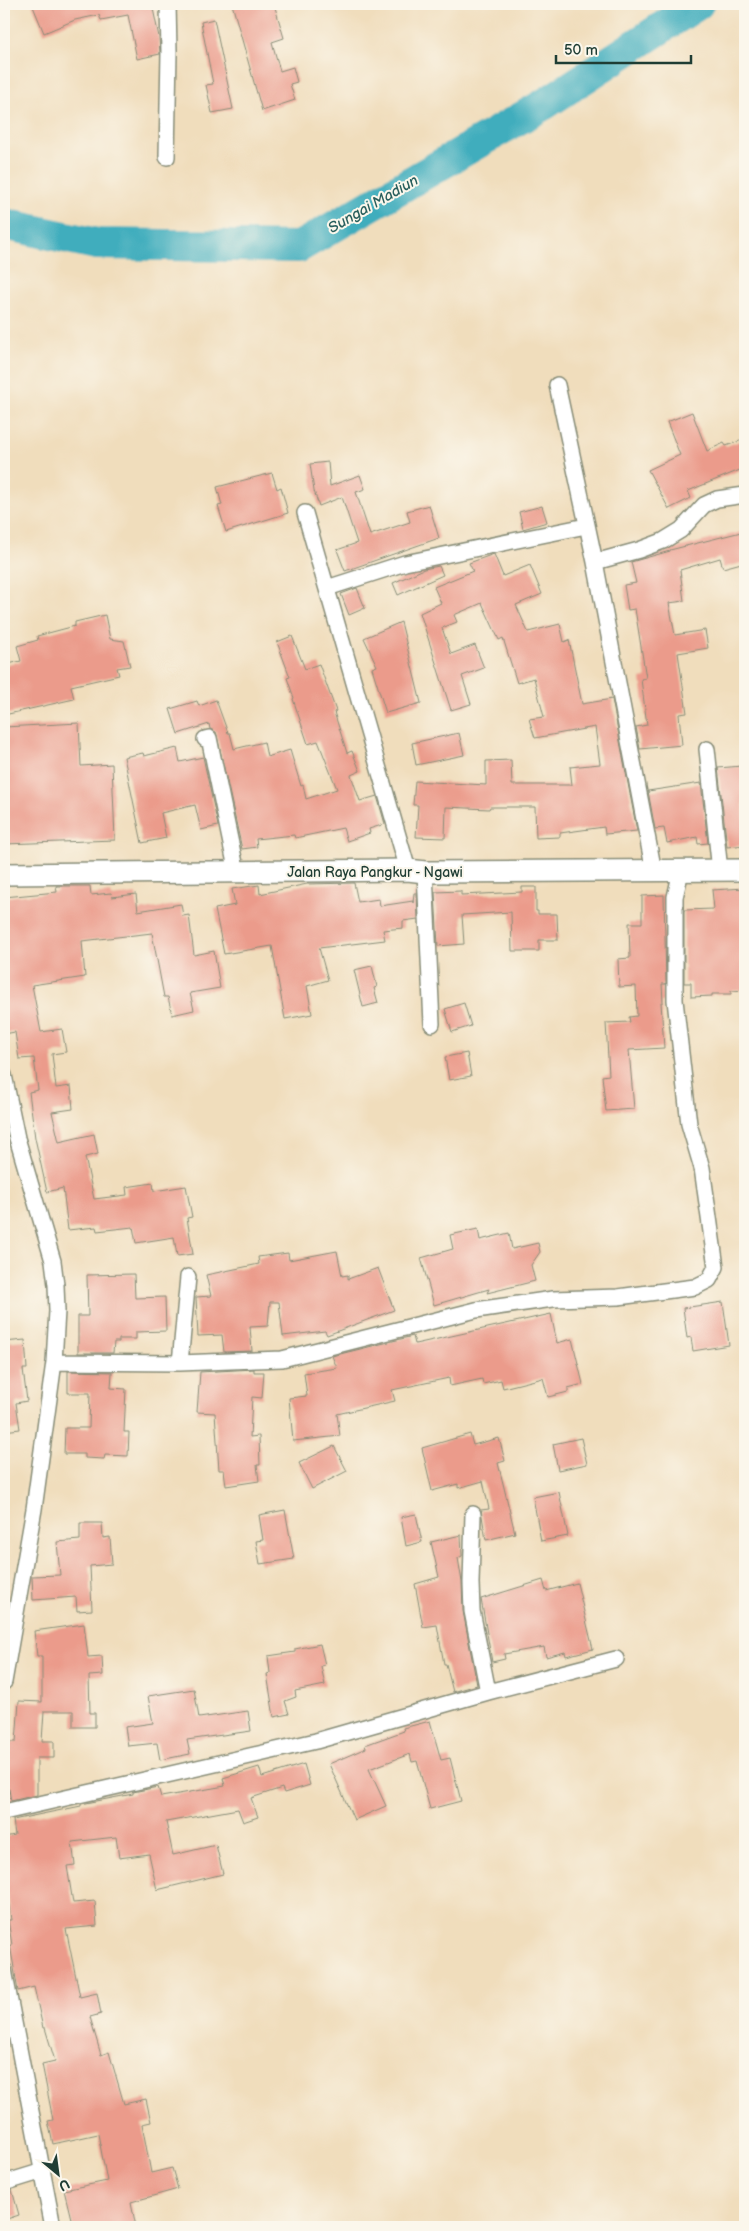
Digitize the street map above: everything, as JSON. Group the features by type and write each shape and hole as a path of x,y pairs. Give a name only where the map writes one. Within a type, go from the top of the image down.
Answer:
{"main road":[{"name":"Jalan Raya Pangkur - Ngawi","path":"4,874 416,871 654,872 745,870"}],"street":[{"path":"167,157 168,4"},
{"path":"557,385 595,562 654,872"},
{"path":"595,562 640,550 663,541 681,530 704,505 717,499 745,494"},
{"path":"305,513 416,871 432,1024"},
{"path":"328,588 405,563 586,526"},
{"path":"205,739 209,738 237,873"},
{"path":"707,749 720,871"},
{"path":"54,1362 180,1363 282,1359 476,1310 553,1299 618,1297 695,1288 709,1280 716,1267 702,1168 689,1124 675,1000 675,898 681,871"},
{"path":"4,1075 17,1138 52,1261 56,1285 57,1310 54,1362 26,1566 4,1682"},
{"path":"180,1363 188,1277"},
{"path":"472,1514 472,1611 488,1692"},
{"path":"4,1812 316,1741 488,1692 616,1659"},
{"path":"4,1970 53,2227"},
{"path":"4,2183 43,2171"}],"building":[{"path":"32,4 152,4 159,37 160,54 137,59 128,15 101,20 99,15 75,20 44,33"},
{"path":"232,4 274,4 284,38 272,42 280,71 293,67 297,82 290,84 295,100 262,111"},
{"path":"214,19 233,109 212,113 206,85 213,84 201,22"},
{"path":"692,412 707,451 724,443 726,446 745,439 745,468 688,491 691,498 669,509 648,470 680,455 667,422"},
{"path":"328,462 330,486 360,475 365,489 356,492 370,535 410,522 407,511 429,505 439,538 345,571 337,550 357,543 342,497 319,506 314,491 310,464"},
{"path":"272,473 277,489 281,487 288,513 226,532 218,506 222,505 217,487"},
{"path":"542,506 547,522 523,529 519,512"},
{"path":"745,531 745,562 723,568 720,558 680,570 684,601 669,603 675,635 705,630 708,648 678,653 687,713 679,714 682,745 640,749 636,727 647,725 641,679 646,678 635,609 628,610 624,585 636,583 631,562"},
{"path":"494,554 503,576 530,565 542,594 516,605 528,632 560,624 564,642 569,640 582,704 612,699 637,831 605,834 604,827 560,833 560,837 536,838 535,807 490,807 489,809 446,807 445,838 416,837 418,805 413,805 415,781 486,785 486,761 511,760 512,785 572,785 570,767 600,764 595,727 535,738 529,719 544,717 534,678 517,683 503,638 499,640 482,603 454,615 457,622 442,628 451,654 475,645 484,668 462,676 471,704 451,710 420,613 441,603 434,587 473,571 469,563"},
{"path":"439,566 443,575 398,595 393,583 424,569"},
{"path":"357,588 365,608 349,615 341,594"},
{"path":"105,615 110,639 124,641 130,666 117,668 119,675 71,686 74,699 4,715 4,665 21,661 17,646 38,640 37,636 75,626 75,622"},
{"path":"401,622 421,703 386,713 372,668 377,666 364,638"},
{"path":"292,636 305,669 319,664 336,711 334,712 347,753 352,751 360,771 351,775 360,801 377,796 385,824 369,829 370,833 347,841 343,828 295,838 294,835 256,839 257,847 242,849 216,732 210,729 209,724 178,734 170,709 197,701 199,706 216,700 228,733 230,733 234,749 264,742 267,757 290,750 306,799 337,789 318,741 308,744 293,699 287,678 290,677 277,642"},
{"path":"79,723 81,766 112,764 115,840 4,844 4,727"},
{"path":"459,733 464,755 416,765 412,743"},
{"path":"177,748 180,762 203,757 218,826 201,830 195,805 161,813 166,838 142,843 124,757 143,753 144,756"},
{"path":"742,766 745,845 727,847 718,768"},
{"path":"701,783 708,843 698,844 697,837 667,843 664,828 655,829 648,791"},
{"path":"354,883 358,902 379,899 380,906 413,901 413,903 414,893 417,893 418,919 403,921 403,928 383,930 385,940 319,948 328,980 307,986 312,1014 285,1019 272,946 224,954 215,909 235,905 232,889 259,885 260,894 307,884"},
{"path":"56,886 90,886 91,895 111,893 112,897 136,894 138,911 181,904 183,916 189,915 194,955 214,951 220,988 190,993 194,1010 172,1015 168,997 164,997 152,933 82,941 85,977 32,985 41,1032 62,1029 66,1052 52,1054 56,1088 71,1086 73,1109 52,1112 59,1142 94,1134 98,1154 85,1157 94,1199 127,1195 126,1187 153,1183 154,1191 186,1186 192,1217 187,1218 193,1254 177,1256 174,1237 136,1243 133,1227 97,1231 96,1227 68,1230 63,1188 47,1192 35,1138 29,1092 38,1090 34,1058 19,1059 15,1032 4,1034 4,897 57,892"},
{"path":"522,887 536,887 536,911 538,911 538,914 557,914 558,940 539,940 539,951 512,951 511,912 462,915 464,944 438,946 435,892 461,891 461,895 522,892"},
{"path":"745,888 745,990 731,991 731,994 691,997 691,983 684,983 684,910 714,909 712,890"},
{"path":"664,895 666,984 662,984 663,1002 661,1002 664,1048 629,1050 634,1109 606,1111 602,1076 609,1075 606,1023 630,1022 629,1017 637,1016 636,986 619,987 618,959 630,958 629,923 642,923 642,896"},
{"path":"372,966 377,987 374,988 378,1003 363,1007 354,970"},
{"path":"464,1003 471,1026 452,1032 445,1009"},
{"path":"467,1053 471,1076 449,1080 445,1057"},
{"path":"478,1229 480,1240 509,1233 512,1249 538,1243 540,1252 531,1265 535,1281 487,1293 489,1289 434,1305 421,1258 453,1249 450,1235"},
{"path":"337,1251 342,1276 348,1275 348,1279 378,1268 394,1310 327,1335 325,1331 283,1336 279,1302 270,1302 268,1326 250,1327 252,1351 224,1352 222,1335 198,1336 196,1297 211,1296 206,1275 259,1264 258,1257 288,1253 289,1260"},
{"path":"134,1274 135,1298 165,1297 166,1331 136,1332 136,1339 119,1339 119,1342 114,1342 113,1353 78,1353 78,1316 88,1316 87,1275"},
{"path":"723,1302 729,1345 693,1351 691,1337 687,1338 683,1308"},
{"path":"551,1314 557,1343 572,1339 583,1384 568,1388 568,1392 548,1397 543,1378 503,1388 501,1380 483,1384 482,1379 450,1386 449,1378 392,1390 395,1401 337,1414 340,1436 293,1441 289,1398 307,1396 304,1373 337,1368 332,1356 413,1336 415,1344"},
{"path":"25,1340 27,1369 23,1369 27,1401 16,1403 20,1429 4,1431 4,1342"},
{"path":"254,1369 254,1372 264,1372 262,1398 252,1397 250,1437 259,1436 260,1465 257,1465 259,1481 226,1486 224,1470 219,1470 215,1413 197,1412 200,1372"},
{"path":"68,1371 112,1372 111,1388 126,1389 124,1432 129,1432 128,1456 105,1455 104,1459 85,1458 85,1454 64,1454 65,1428 89,1428 90,1393 68,1393"},
{"path":"470,1434 473,1445 499,1438 505,1461 498,1463 515,1533 486,1540 481,1510 489,1509 483,1481 458,1488 458,1484 432,1491 422,1448"},
{"path":"581,1438 587,1464 558,1470 553,1444"},
{"path":"334,1446 347,1471 312,1489 299,1463"},
{"path":"559,1492 568,1536 541,1541 533,1497"},
{"path":"285,1510 294,1559 260,1564 256,1541 263,1540 259,1515"},
{"path":"416,1514 422,1542 406,1546 401,1517"},
{"path":"80,1523 102,1523 103,1538 110,1537 112,1564 90,1566 92,1610 77,1611 76,1597 33,1600 32,1576 60,1575 57,1542 80,1540"},
{"path":"461,1535 462,1556 458,1558 462,1582 463,1611 477,1685 453,1692 446,1664 444,1664 437,1625 423,1627 415,1584 439,1577 431,1542"},
{"path":"543,1580 546,1591 577,1583 593,1649 566,1656 565,1652 546,1657 544,1647 504,1654 505,1659 492,1662 481,1599"},
{"path":"84,1624 88,1657 102,1656 103,1675 89,1676 90,1713 95,1713 95,1727 73,1727 73,1711 44,1711 42,1741 54,1741 54,1758 37,1758 37,1795 11,1801 9,1789 4,1790 4,1761 7,1760 7,1742 16,1742 19,1701 42,1702 42,1656 37,1656 34,1631"},
{"path":"320,1644 325,1665 321,1666 325,1685 295,1691 296,1697 285,1701 289,1714 274,1717 267,1674 270,1673 268,1656 295,1652 295,1649"},
{"path":"194,1689 199,1718 248,1711 251,1731 187,1740 190,1754 160,1760 157,1743 128,1746 125,1727 153,1723 148,1696"},
{"path":"430,1721 441,1760 450,1758 461,1801 430,1809 417,1761 412,1762 410,1754 369,1769 386,1806 354,1820 329,1764 366,1748 365,1745 404,1731 403,1728"},
{"path":"304,1764 310,1785 284,1793 282,1788 251,1798 258,1817 243,1822 238,1809 166,1822 173,1855 216,1845 223,1874 157,1890 149,1854 119,1858 116,1837 72,1842 75,1865 67,1866 73,1903 95,1901 97,1926 66,1929 80,1997 97,1993 101,2014 90,2017 101,2055 109,2052 124,2104 146,2099 151,2122 142,2124 151,2173 172,2168 178,2189 131,2202 136,2227 73,2227 64,2190 107,2181 98,2134 53,2144 48,2121 53,2120 42,2064 55,2061 45,2028 43,2028 34,1987 18,1991 10,1945 12,1945 8,1920 11,1920 4,1870 4,1837 15,1835 13,1820 158,1787 161,1797 225,1786 223,1778 259,1767 262,1777"},
{"path":"12,2190 19,2215 4,2220 4,2192"}],"waterway":[{"name":"Sungai Madiun","path":"4,224 97,244 299,247 543,105 698,4"}]}
